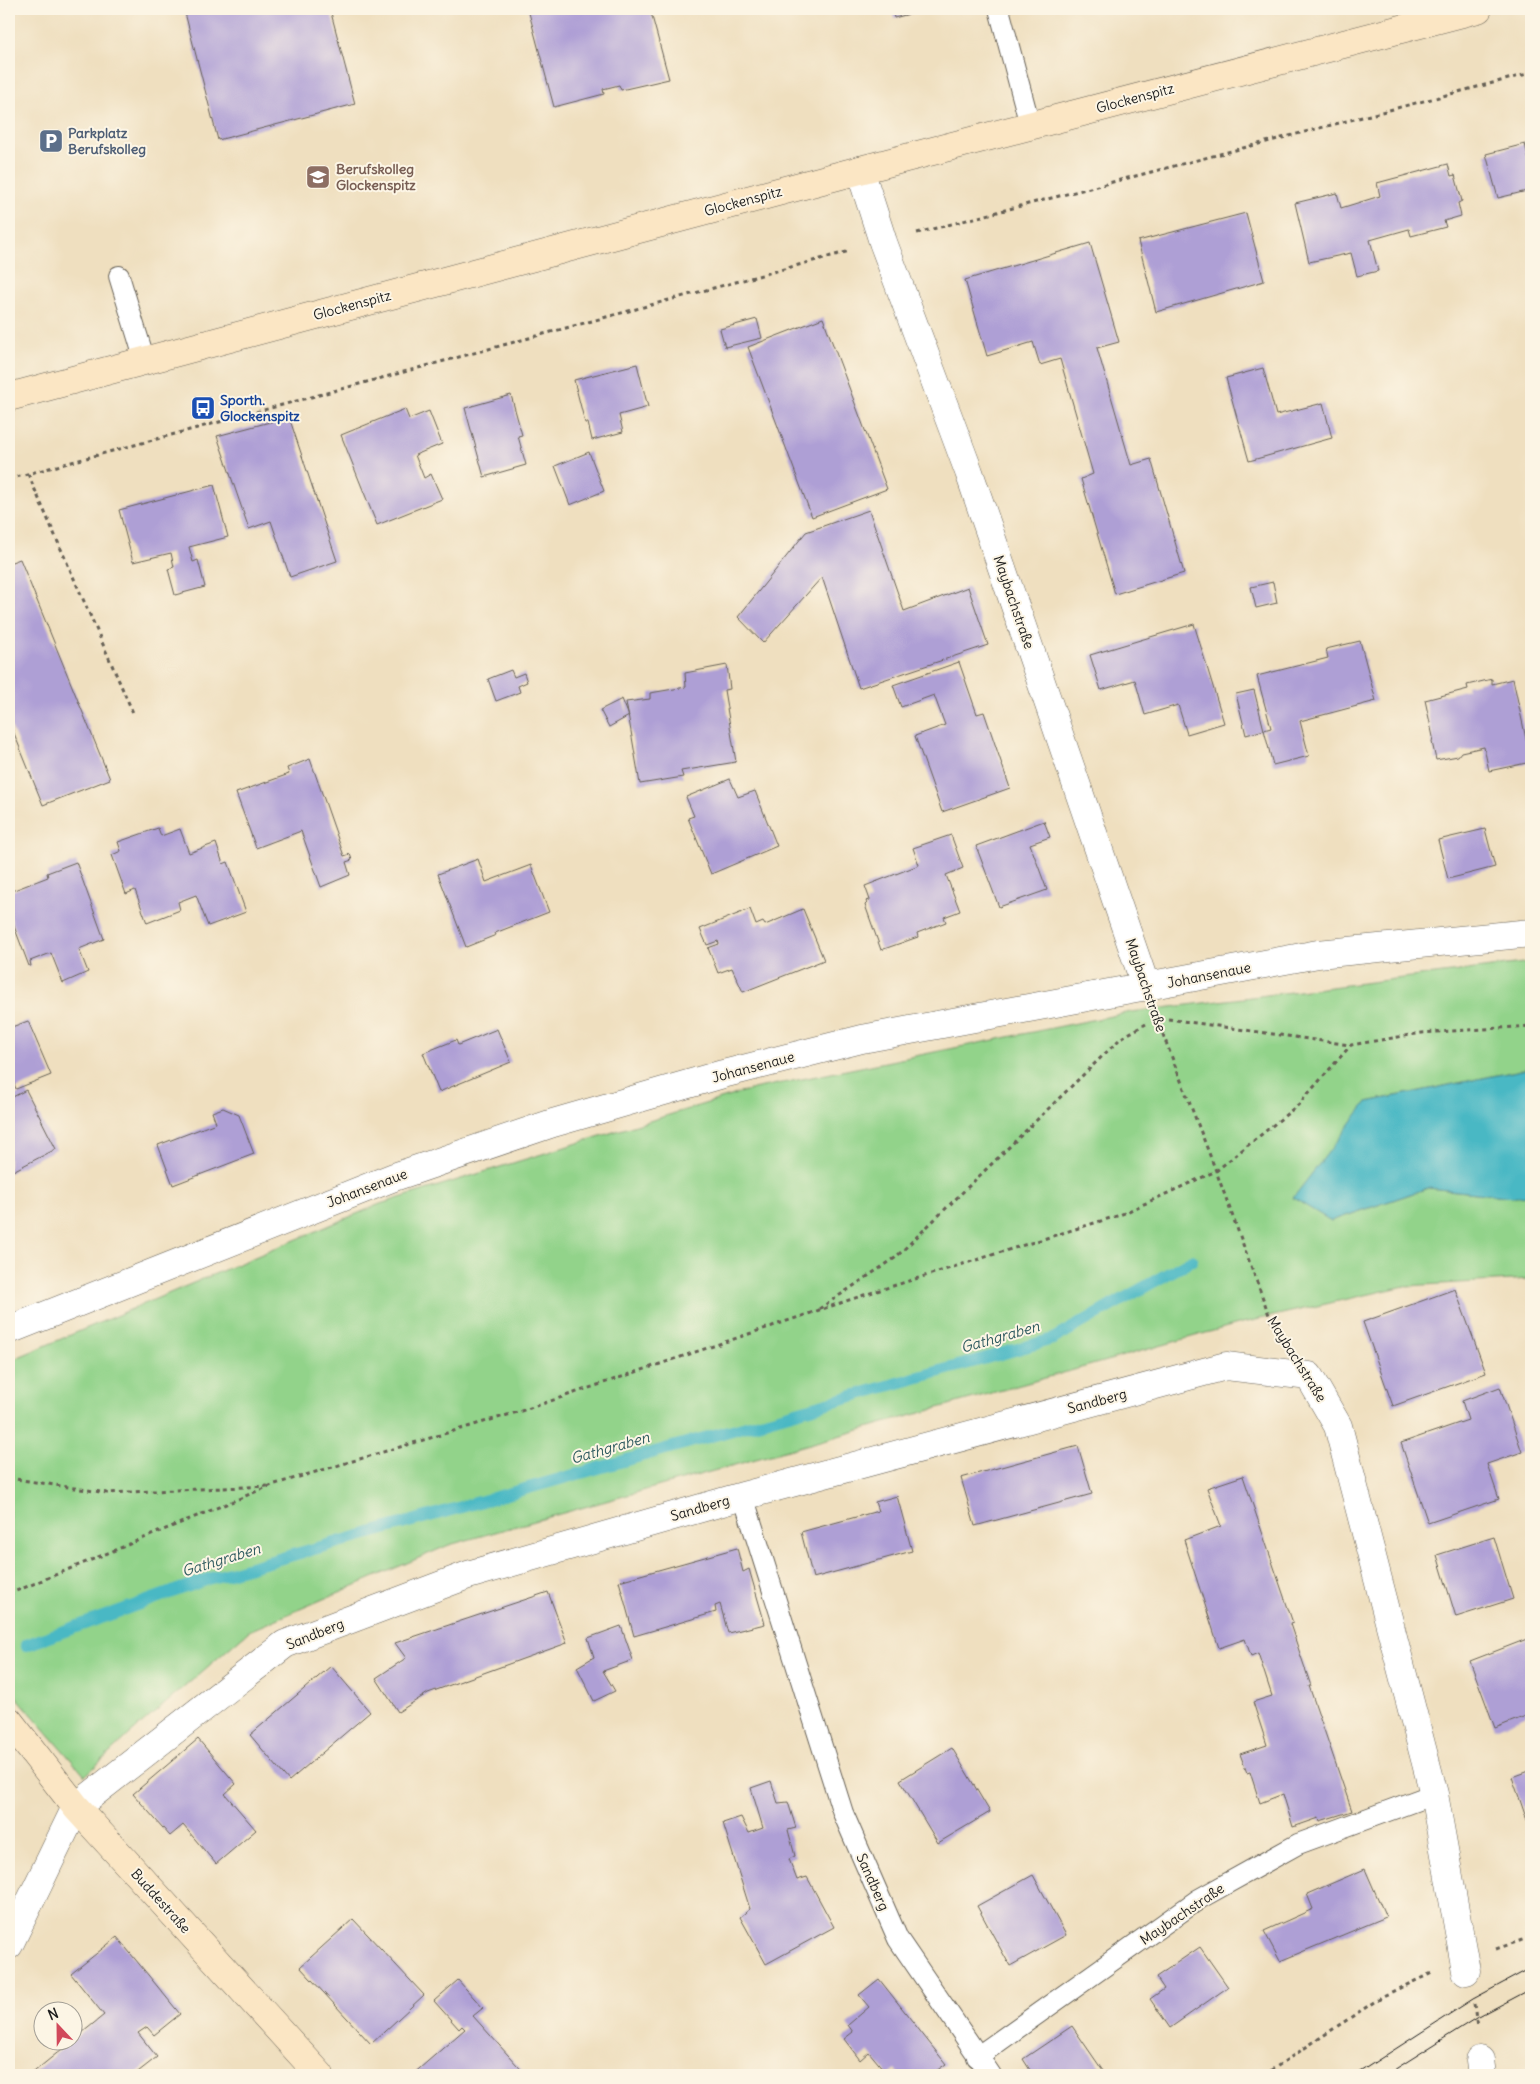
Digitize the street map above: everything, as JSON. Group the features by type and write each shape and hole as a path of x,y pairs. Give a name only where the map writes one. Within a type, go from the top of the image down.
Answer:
{"main road":[{"name":"Glockenspitz","path":"9,397 1030,125 1478,9"},
{"name":"Buddestraße","path":"9,1721 76,1807 320,2075"}],"street":[{"name":"Maybachstraße","path":"860,170 883,242 969,472 1146,987"},
{"name":"Johansenaue","path":"9,1330 394,1177 553,1124 723,1074 862,1039 1318,954 1531,933"},
{"name":"Sandberg","path":"9,1945 76,1807 284,1644 468,1575 742,1496 1226,1366 1309,1376"},
{"name":"Maybachstraße","path":"1309,1376 1338,1426 1434,1794 1465,1964"}],"lane":[{"path":"999,9 1030,125"},
{"path":"119,276 145,361"},
{"name":"Sandberg","path":"742,1496 842,1813 898,1939 991,2075"},
{"name":"Maybachstraße","path":"978,2057 1199,1899 1298,1844 1434,1794"}],"path":[{"path":"9,479 883,242 1531,73"},
{"path":"28,474 134,715"},
{"path":"815,1311 895,1258 1121,1038 1157,1018 1351,1045 1422,1033 1531,1026"},
{"name":"Maybachstraße","path":"1157,1018 1272,1323 1309,1376"},
{"path":"9,1594 272,1486 521,1411 815,1311 1120,1215 1216,1171 1298,1105 1351,1045"},
{"path":"9,1478 107,1493 272,1486"},
{"path":"1264,2075 1383,1996 1531,1937"},
{"path":"1465,1964 1476,2018 1481,2068"}],"green space":[{"path":"1531,962 1531,1068 1367,1102 1331,1221 1428,1188 1515,1197 1531,1196 1531,1279 1405,1286 1238,1324 449,1545 249,1631 129,1735 85,1776 9,1688 9,1361 380,1204 753,1089 1131,1012"}],"water":[{"path":"1531,1068 1531,1196 1515,1197 1428,1188 1331,1221 1293,1198 1367,1102"}],"building":[{"path":"184,9 330,9 355,104 218,140"},
{"path":"528,9 650,9 669,79 621,90 619,85 603,89 604,94 554,107"},
{"path":"892,9 929,9 894,18"},
{"path":"1525,144 1531,169 1531,190 1498,198 1486,154"},
{"path":"1448,164 1451,176 1455,175 1462,201 1458,203 1461,216 1444,221 1446,227 1411,236 1409,229 1370,240 1378,271 1357,276 1351,253 1309,262 1295,203 1337,193 1341,208 1380,196 1377,183"},
{"path":"1246,213 1264,281 1156,312 1138,241"},
{"path":"1090,243 1119,342 1097,348 1131,465 1151,459 1184,573 1115,594 1081,479 1093,474 1060,359 1040,365 1033,342 987,356 965,280"},
{"path":"823,318 887,489 812,517 748,347"},
{"path":"757,319 762,338 725,347 720,329"},
{"path":"637,364 648,407 619,415 623,432 592,440 588,423 585,423 574,380"},
{"path":"1263,368 1276,415 1323,403 1332,438 1249,461 1226,378"},
{"path":"511,395 522,435 518,436 526,465 484,477 465,408"},
{"path":"405,409 409,419 429,411 442,444 415,455 424,478 431,474 442,499 377,525 341,435"},
{"path":"289,417 337,561 290,577 271,521 249,529 217,436"},
{"path":"589,452 604,491 570,505 555,466"},
{"path":"214,485 228,537 189,547 193,562 198,560 205,587 175,595 168,569 174,567 171,553 133,562 119,510"},
{"path":"869,510 904,611 968,587 988,645 859,688 822,577 763,643 738,617 806,532"},
{"path":"20,559 110,779 43,805 9,721 9,563"},
{"path":"1273,582 1277,603 1256,608 1251,587"},
{"path":"1194,624 1224,723 1187,734 1178,705 1145,715 1135,680 1101,690 1090,655"},
{"path":"1360,641 1376,701 1300,721 1309,756 1273,765 1264,730 1271,728 1257,676 1328,658 1326,649"},
{"path":"959,662 977,714 984,712 1010,788 942,812 915,736 945,725 934,695 901,707 893,685"},
{"path":"727,665 730,689 724,690 736,762 681,771 683,777 640,784 626,702 650,699 650,693 686,687 685,673"},
{"path":"511,670 514,677 524,673 527,682 518,686 520,692 496,701 488,679"},
{"path":"1492,679 1492,684 1513,679 1531,762 1489,771 1484,747 1461,752 1458,756 1436,760 1425,700 1468,689 1467,685"},
{"path":"1254,690 1264,730 1246,735 1236,694"},
{"path":"622,699 629,716 609,727 600,710"},
{"path":"310,759 344,856 350,854 352,860 346,862 350,875 321,887 301,831 256,848 236,793 289,774 287,768"},
{"path":"730,779 738,797 755,791 777,846 711,874 688,818 694,816 686,797"},
{"path":"1044,821 1050,837 1030,844 1047,890 999,907 976,846"},
{"path":"158,828 161,836 180,829 189,853 216,843 223,864 228,862 246,912 208,926 196,895 178,902 180,910 147,923 135,890 126,894 112,855 121,851 118,842"},
{"path":"1485,829 1495,867 1448,879 1438,840"},
{"path":"951,835 963,868 946,875 960,911 944,917 946,922 917,933 918,937 881,950 865,905 866,901 870,900 865,886 919,865 913,848"},
{"path":"478,859 486,882 531,865 549,912 495,933 496,935 466,947 438,874"},
{"path":"76,862 104,939 79,949 88,972 63,983 51,953 30,961 31,966 29,966 9,913 9,892 48,877 47,873"},
{"path":"750,909 756,925 763,922 765,925 803,909 824,960 743,992 732,968 718,973 708,948 719,944 718,941 707,945 700,929"},
{"path":"28,1021 51,1075 16,1089 9,1070 9,1028"},
{"path":"497,1029 511,1062 439,1092 423,1053 456,1040 458,1045"},
{"path":"26,1090 56,1149 9,1173 9,1099"},
{"path":"223,1108 239,1115 254,1154 173,1185 158,1145 216,1123 212,1112"},
{"path":"1455,1289 1486,1373 1393,1406 1363,1322"},
{"path":"1500,1387 1522,1452 1487,1464 1499,1499 1428,1523 1401,1443 1468,1420 1462,1401"},
{"path":"1078,1446 1092,1494 975,1526 961,1478"},
{"path":"1243,1476 1293,1623 1290,1624 1311,1686 1309,1686 1352,1811 1320,1821 1319,1818 1293,1827 1283,1794 1260,1803 1250,1772 1247,1773 1240,1754 1267,1745 1253,1702 1272,1696 1258,1653 1251,1656 1245,1639 1219,1648 1184,1540 1221,1526 1207,1488"},
{"path":"897,1496 912,1551 813,1578 801,1532 878,1511 875,1502"},
{"path":"1494,1537 1513,1599 1456,1617 1437,1555"},
{"path":"737,1548 743,1572 749,1569 765,1624 728,1633 720,1604 715,1606 716,1612 634,1636 619,1581"},
{"path":"548,1592 567,1643 428,1693 398,1712 376,1678 406,1658 395,1643"},
{"path":"621,1626 633,1660 603,1671 615,1691 594,1701 577,1667 594,1657 588,1638"},
{"path":"1527,1639 1531,1651 1531,1714 1495,1728 1470,1661"},
{"path":"331,1666 370,1712 289,1781 250,1735"},
{"path":"198,1739 236,1784 225,1794 256,1830 216,1864 183,1825 170,1836 133,1794"},
{"path":"952,1748 990,1812 938,1843 900,1780"},
{"path":"1531,1770 1531,1832 1512,1777"},
{"path":"771,1781 778,1803 788,1802 796,1828 788,1830 795,1856 789,1859 797,1880 807,1877 834,1927 766,1964 740,1917 750,1909 723,1823 741,1817 749,1833 763,1828 751,1788"},
{"path":"1365,1869 1386,1917 1280,1961 1264,1931 1313,1909 1307,1894"},
{"path":"1033,1875 1066,1935 1010,1966 977,1906"},
{"path":"353,1919 424,1995 371,2044 300,1967"},
{"path":"117,1937 180,2014 154,2035 147,2027 138,2033 157,2057 134,2075 30,2075 58,2052 82,2052 82,2033 104,2015 71,1974"},
{"path":"1200,1947 1228,1987 1170,2028 1150,1999 1164,1989 1156,1977"},
{"path":"879,1979 946,2064 936,2071 939,2075 901,2075 896,2069 888,2075 869,2052 860,2060 844,2039 853,2032 848,2025 869,2007 859,1995"},
{"path":"458,1980 483,2008 473,2016 526,2075 412,2075 465,2029 462,2026 459,2029 434,2001"},
{"path":"1072,2026 1103,2071 1096,2075 1022,2075 1030,2070 1023,2059"}],"waterway":[{"name":"Gathgraben","path":"26,1645 208,1579 1053,1339 1192,1260"}],"tram line":[{"path":"1355,2075 1473,1999 1531,1968"},
{"path":"1386,2075 1476,2018 1531,1989"}],"place":[{"name":"Parkplatz Berufskolleg","path":"51,141"},
{"name":"Berufskolleg Glockenspitz","path":"318,177"},
{"name":"Sporth. Glockenspitz","path":"203,408"}]}
